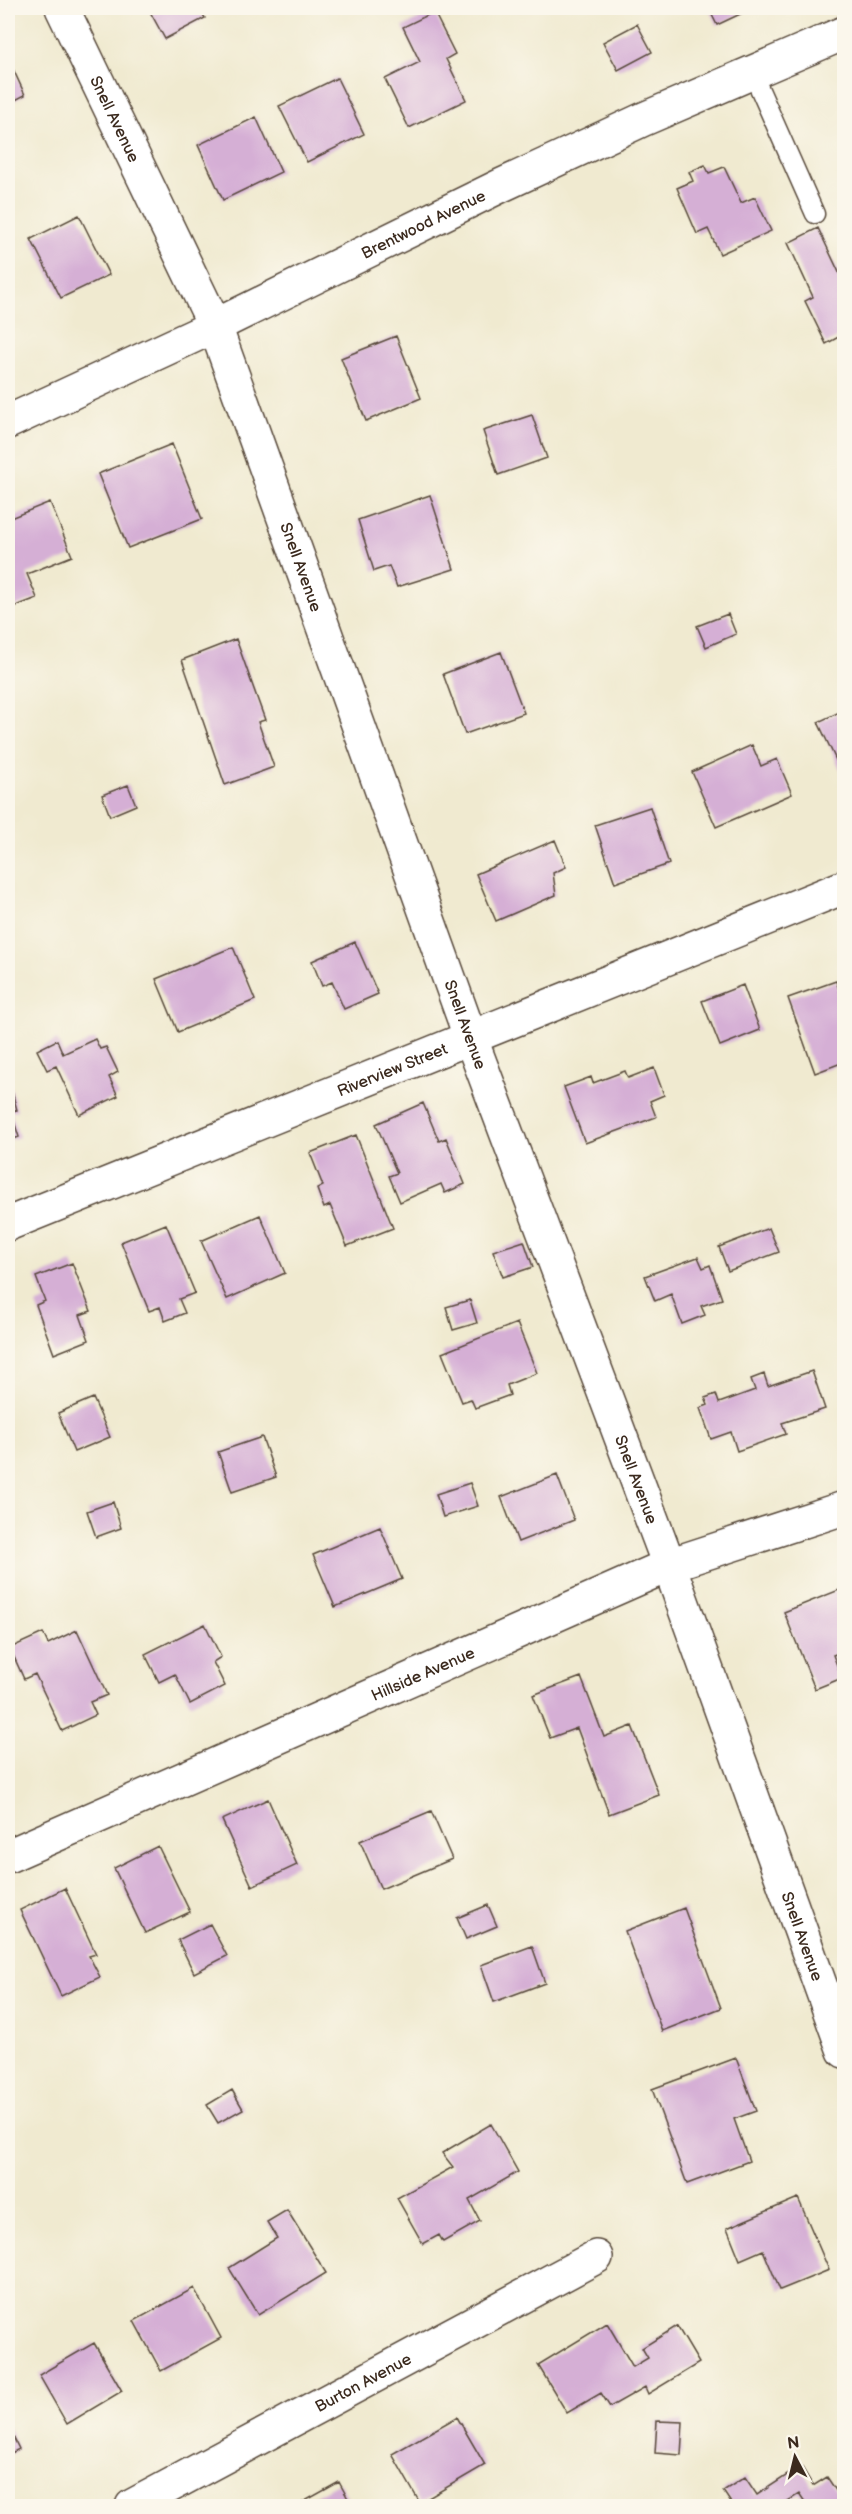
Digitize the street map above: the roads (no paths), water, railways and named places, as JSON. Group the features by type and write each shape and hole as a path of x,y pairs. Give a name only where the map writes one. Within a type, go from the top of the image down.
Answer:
{"street":[{"name":"Snell Avenue","path":"62,8 215,326 471,1039 669,1565 844,2051"},
{"name":"Brentwood Avenue","path":"8,422 215,326 500,186 844,33"},
{"name":"Riverview Street","path":"8,1224 844,887"},
{"name":"Hillside Avenue","path":"8,1856 669,1565 844,1508"},
{"name":"Burton Avenue","path":"132,2506 596,2257"}],"lane":[{"path":"752,72 815,214"}]}
